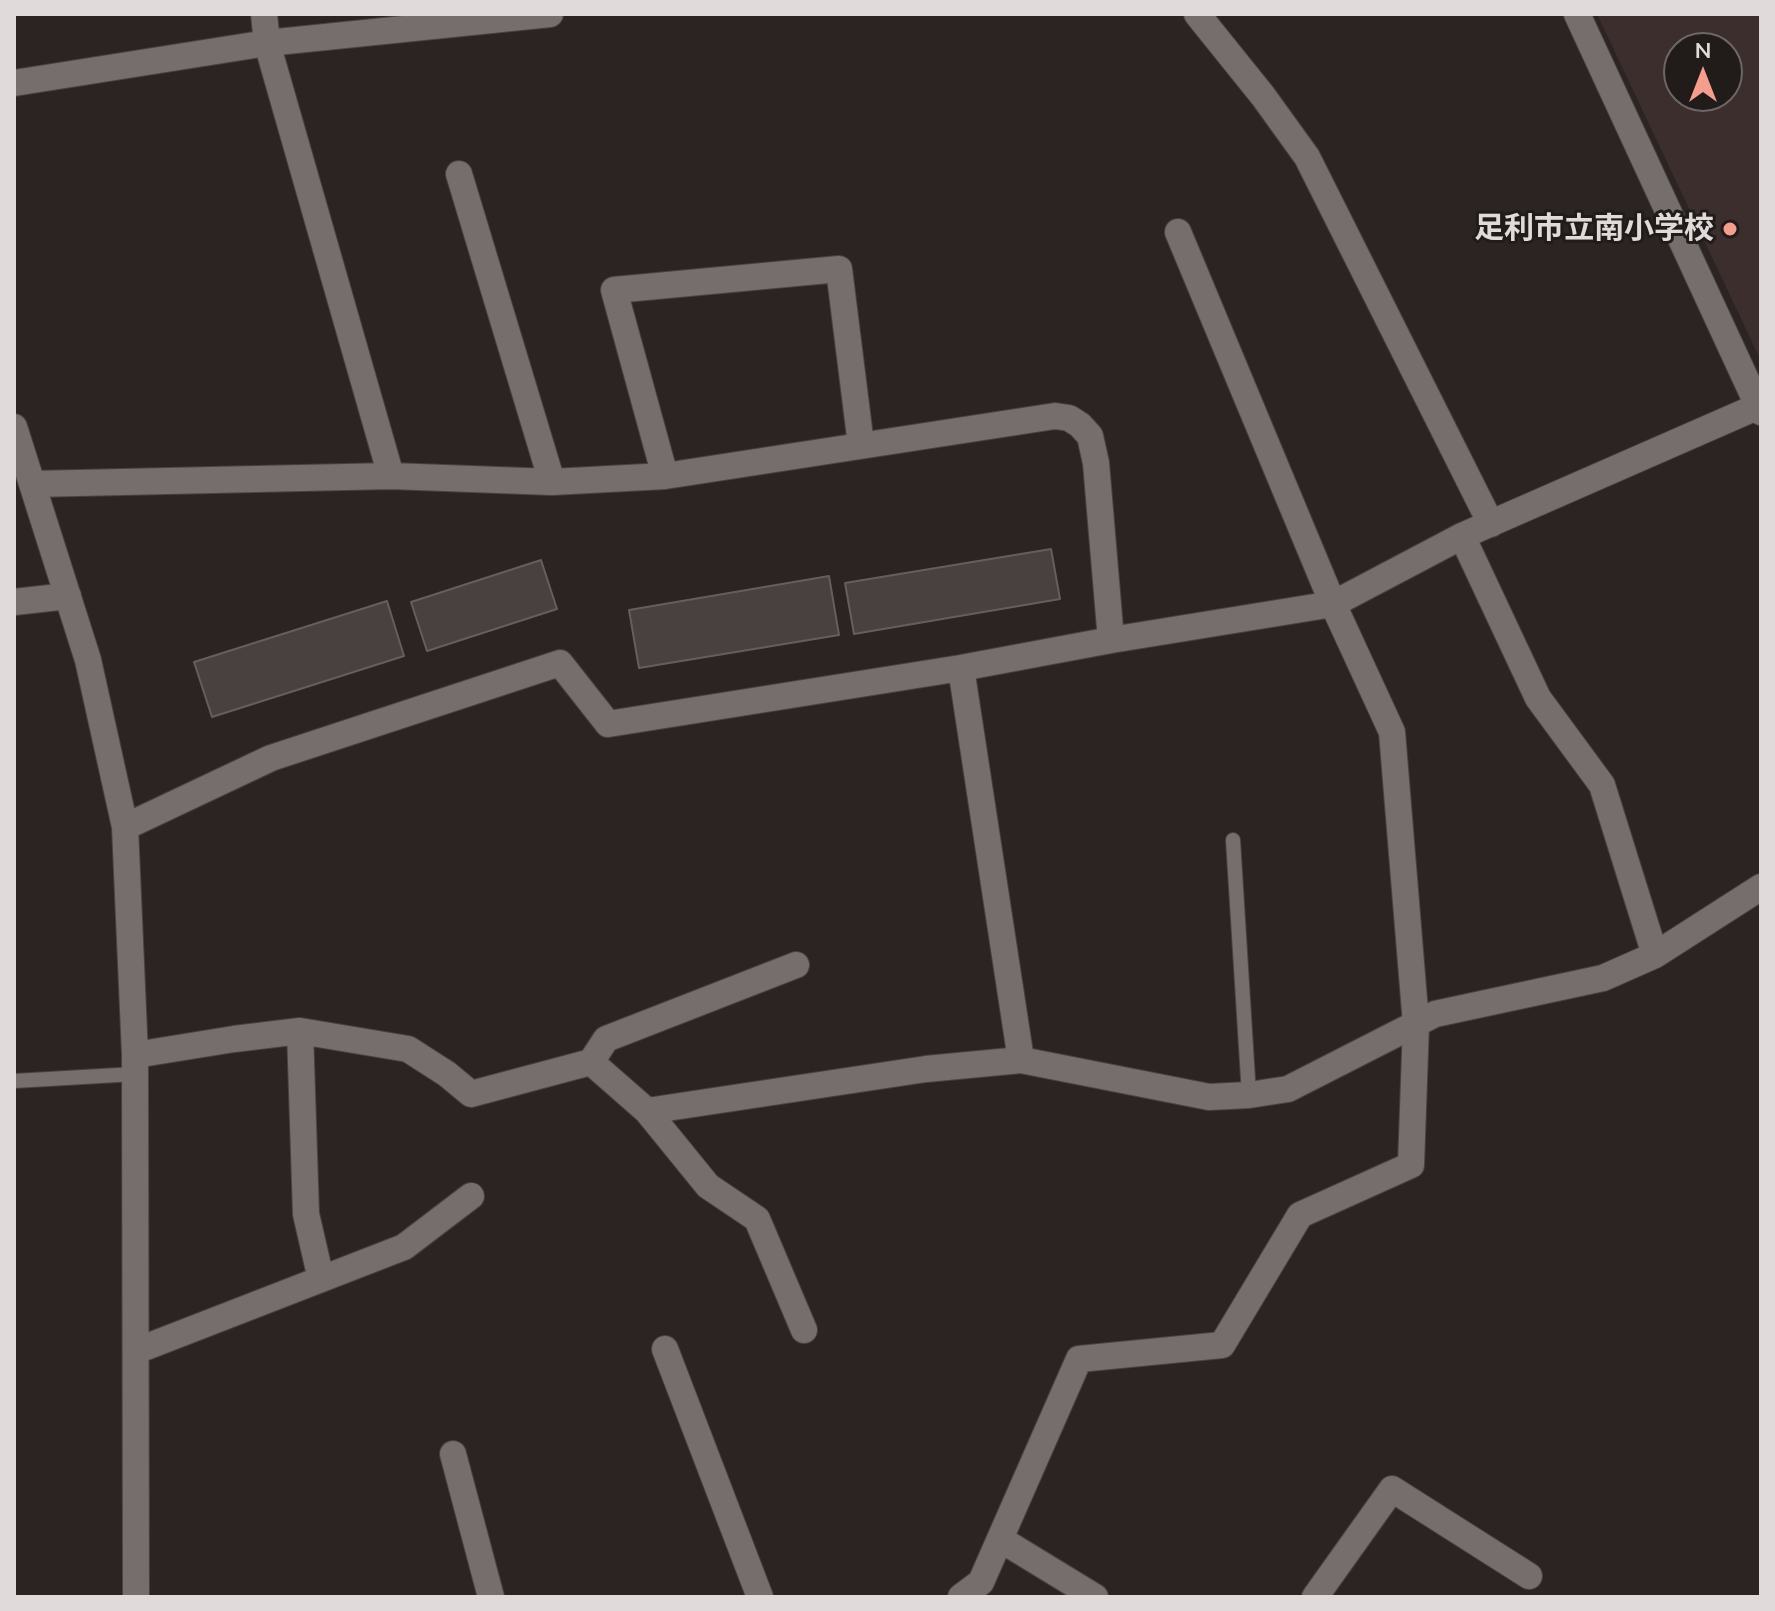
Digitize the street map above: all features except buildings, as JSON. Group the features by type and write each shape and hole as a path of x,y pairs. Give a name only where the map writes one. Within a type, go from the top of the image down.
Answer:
{"street":[{"path":"264,14 267,43 391,476"},
{"path":"14,83 267,43 550,14"},
{"path":"1197,14 1307,157 1491,524"},
{"path":"125,827 271,758 560,663 608,724 1333,604 1462,536 1760,407 1577,14"},
{"path":"459,174 552,482"},
{"path":"961,1597 981,1582 1079,1359 1222,1345 1300,1215 1411,1165 1416,1024 1392,732 1333,604 1178,232"},
{"path":"665,476 614,290 839,269 861,445"},
{"path":"33,484 391,476 552,482 665,476 1055,416 1069,418 1090,436 1096,463 1111,640"},
{"path":"14,427 88,660 125,827 135,1064 136,1597"},
{"path":"1462,536 1538,698 1602,785 1655,955"},
{"path":"14,602 68,596"},
{"path":"961,668 1021,1060"},
{"path":"647,1111 926,1069 1021,1060 1209,1097 1288,1089 1435,1014 1603,978 1655,955 1761,887"},
{"path":"135,1064 234,1039 300,1031 408,1049 471,1094 591,1062 606,1039 796,965"},
{"path":"300,1031 306,1214 321,1279"},
{"path":"591,1062 647,1111 708,1186 757,1219 804,1330"},
{"path":"136,1351 404,1247 471,1196"},
{"path":"665,1349 760,1597"},
{"path":"453,1454 491,1597"},
{"path":"1315,1597 1392,1489 1529,1576"},
{"path":"1000,1539 1095,1597"}],"lane":[{"path":"1233,840 1249,1095"},
{"path":"14,1081 135,1064"}],"shaded area":[{"name":"足利市立南小学校","path":"1597,14 1761,14 1761,361"}],"place":[{"name":"足利市立南小学校","path":"1730,229"}]}
